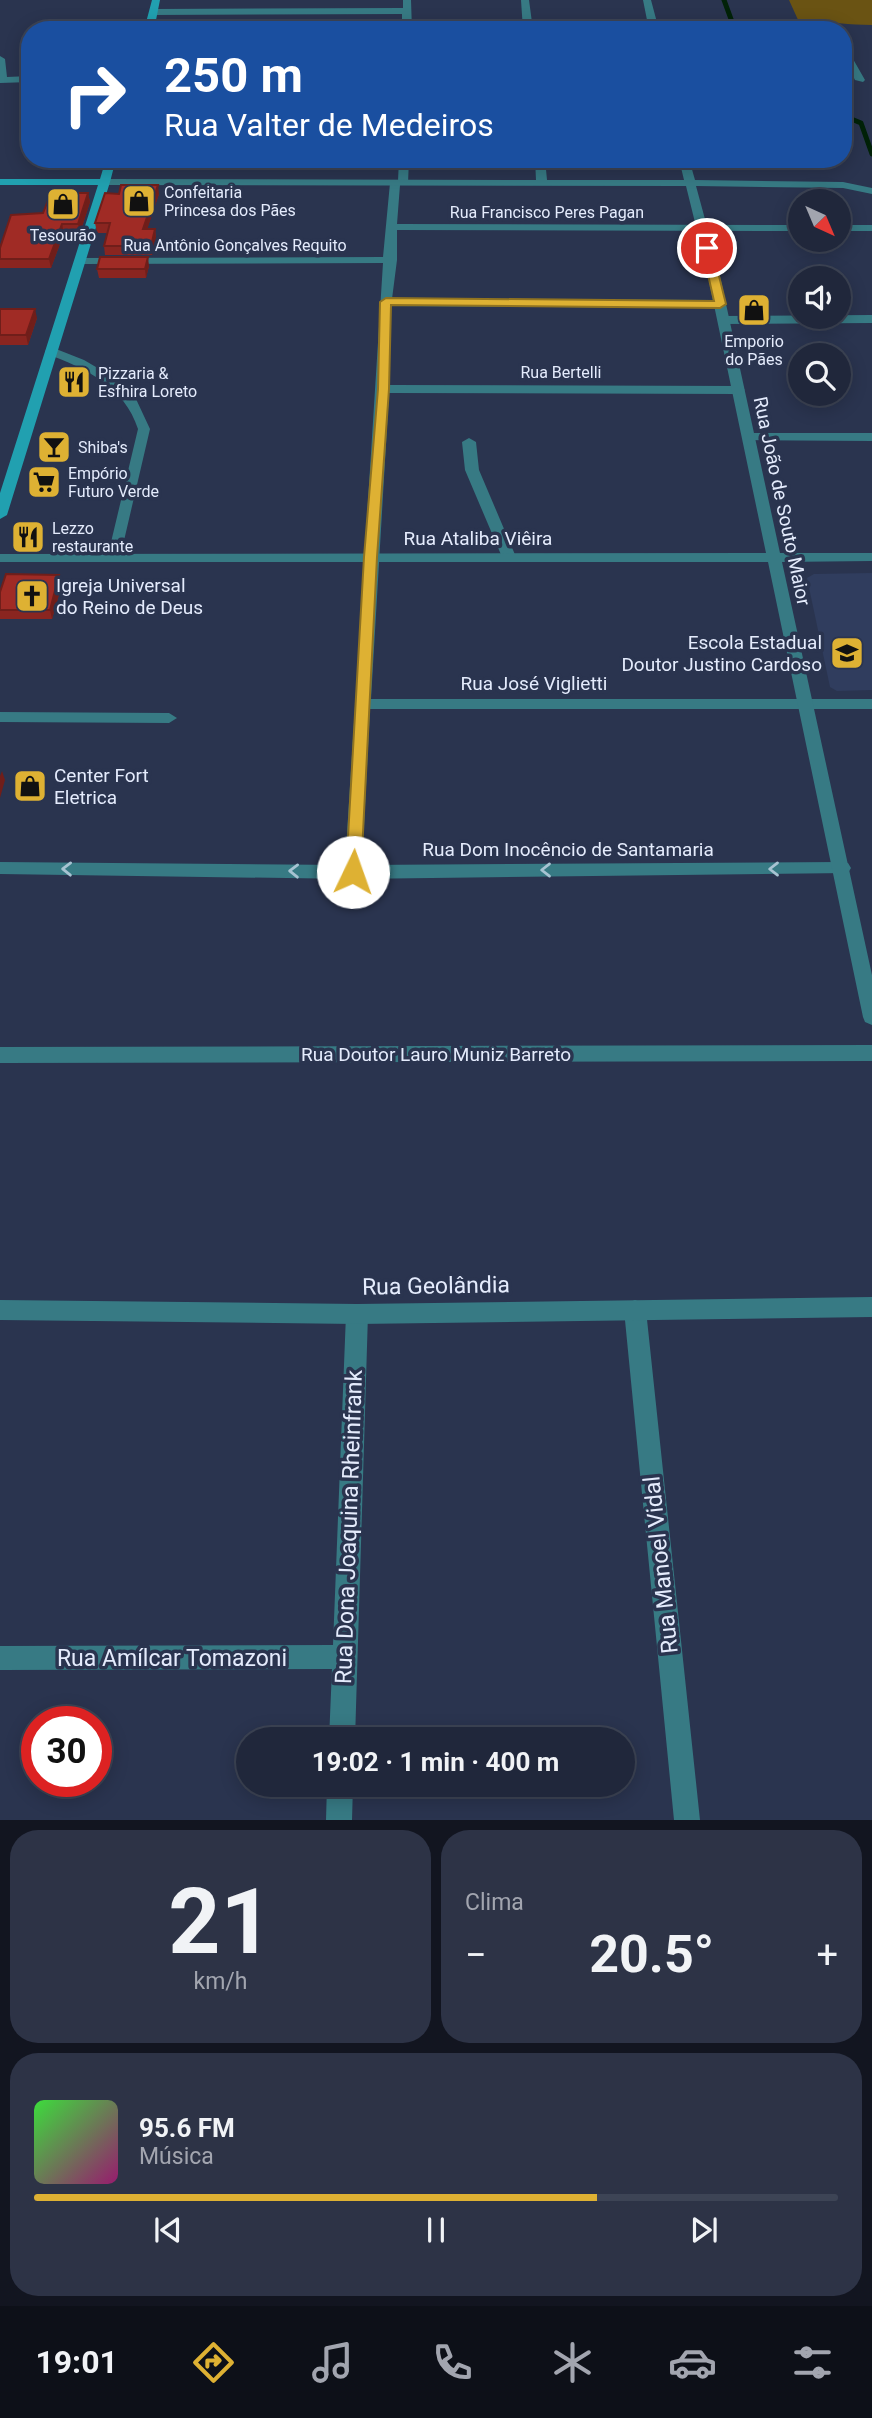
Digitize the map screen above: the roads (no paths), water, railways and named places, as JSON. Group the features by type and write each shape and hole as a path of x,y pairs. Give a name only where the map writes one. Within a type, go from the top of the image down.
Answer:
{"main road":[{"path":"151,21 156,0"},
{"path":"0,515 109,168"},
{"path":"0,182 105,182"}],"street":[{"path":"526,0 527,21"},
{"path":"647,0 652,21"},
{"path":"153,12 407,5"},
{"path":"0,60 1,80 21,79"},
{"path":"852,66 860,80"},
{"path":"852,80 872,80"},
{"path":"353,872 386,302 402,168"},
{"path":"541,168 542,184"},
{"name":"Rua João de Souto Maior","path":"686,168 724,320 872,1017"},
{"path":"105,182 825,184 872,191"},
{"name":"Rua Francisco Peres Pagan","path":"393,227 788,228"},
{"path":"851,228 872,228"},
{"name":"Rua Antônio Gonçalves Requito","path":"80,261 391,260"},
{"path":"386,302 720,304"},
{"path":"724,320 872,319"},
{"path":"51,351 74,359 106,377 132,402 142,419 144,429 114,559"},
{"name":"Rua Bertelli","path":"383,389 739,390"},
{"path":"749,437 872,437"},
{"path":"469,442 472,470 509,557"},
{"name":"Rua Ataliba Viêira","path":"0,558 872,558"},
{"name":"Rua José Viglietti","path":"363,704 872,704"},
{"path":"0,717 169,718"},
{"name":"Rua Dom Inocêncio de Santamaria","path":"0,868 353,872 842,868"},
{"name":"Rua Doutor Lauro Muniz Barreto","path":"0,1055 872,1053"},
{"name":"Rua Geolândia","path":"0,1311 357,1314 872,1307"},
{"name":"Rua Manoel Vidal","path":"635,1310 687,1819"},
{"name":"Rua Dona Joaquina Rheinfrank","path":"342,1727 357,1314"},
{"name":"Rua Amílcar Tomazoni","path":"0,1658 345,1657"},
{"path":"339,1819 340,1797"}],"waterway":[{"path":"724,0 732,21"},
{"path":"852,119 861,123 872,154"}],"place":[{"name":"Confeitaria Princesa dos Pães","path":"139,201"},
{"name":"Tesourão","path":"63,204"},
{"name":"Emporio do Pães","path":"754,310"},
{"name":"Pizzaria & Esfhira Loreto","path":"74,382"},
{"name":"Shiba's","path":"54,447"},
{"name":"Empório Futuro Verde","path":"44,482"},
{"name":"Lezzo restaurante","path":"28,537"},
{"name":"Igreja Universal do Reino de Deus","path":"32,596"},
{"name":"Escola Estadual Doutor Justino Cardoso","path":"847,653"},
{"name":"Center Fort Eletrica","path":"30,786"}]}
